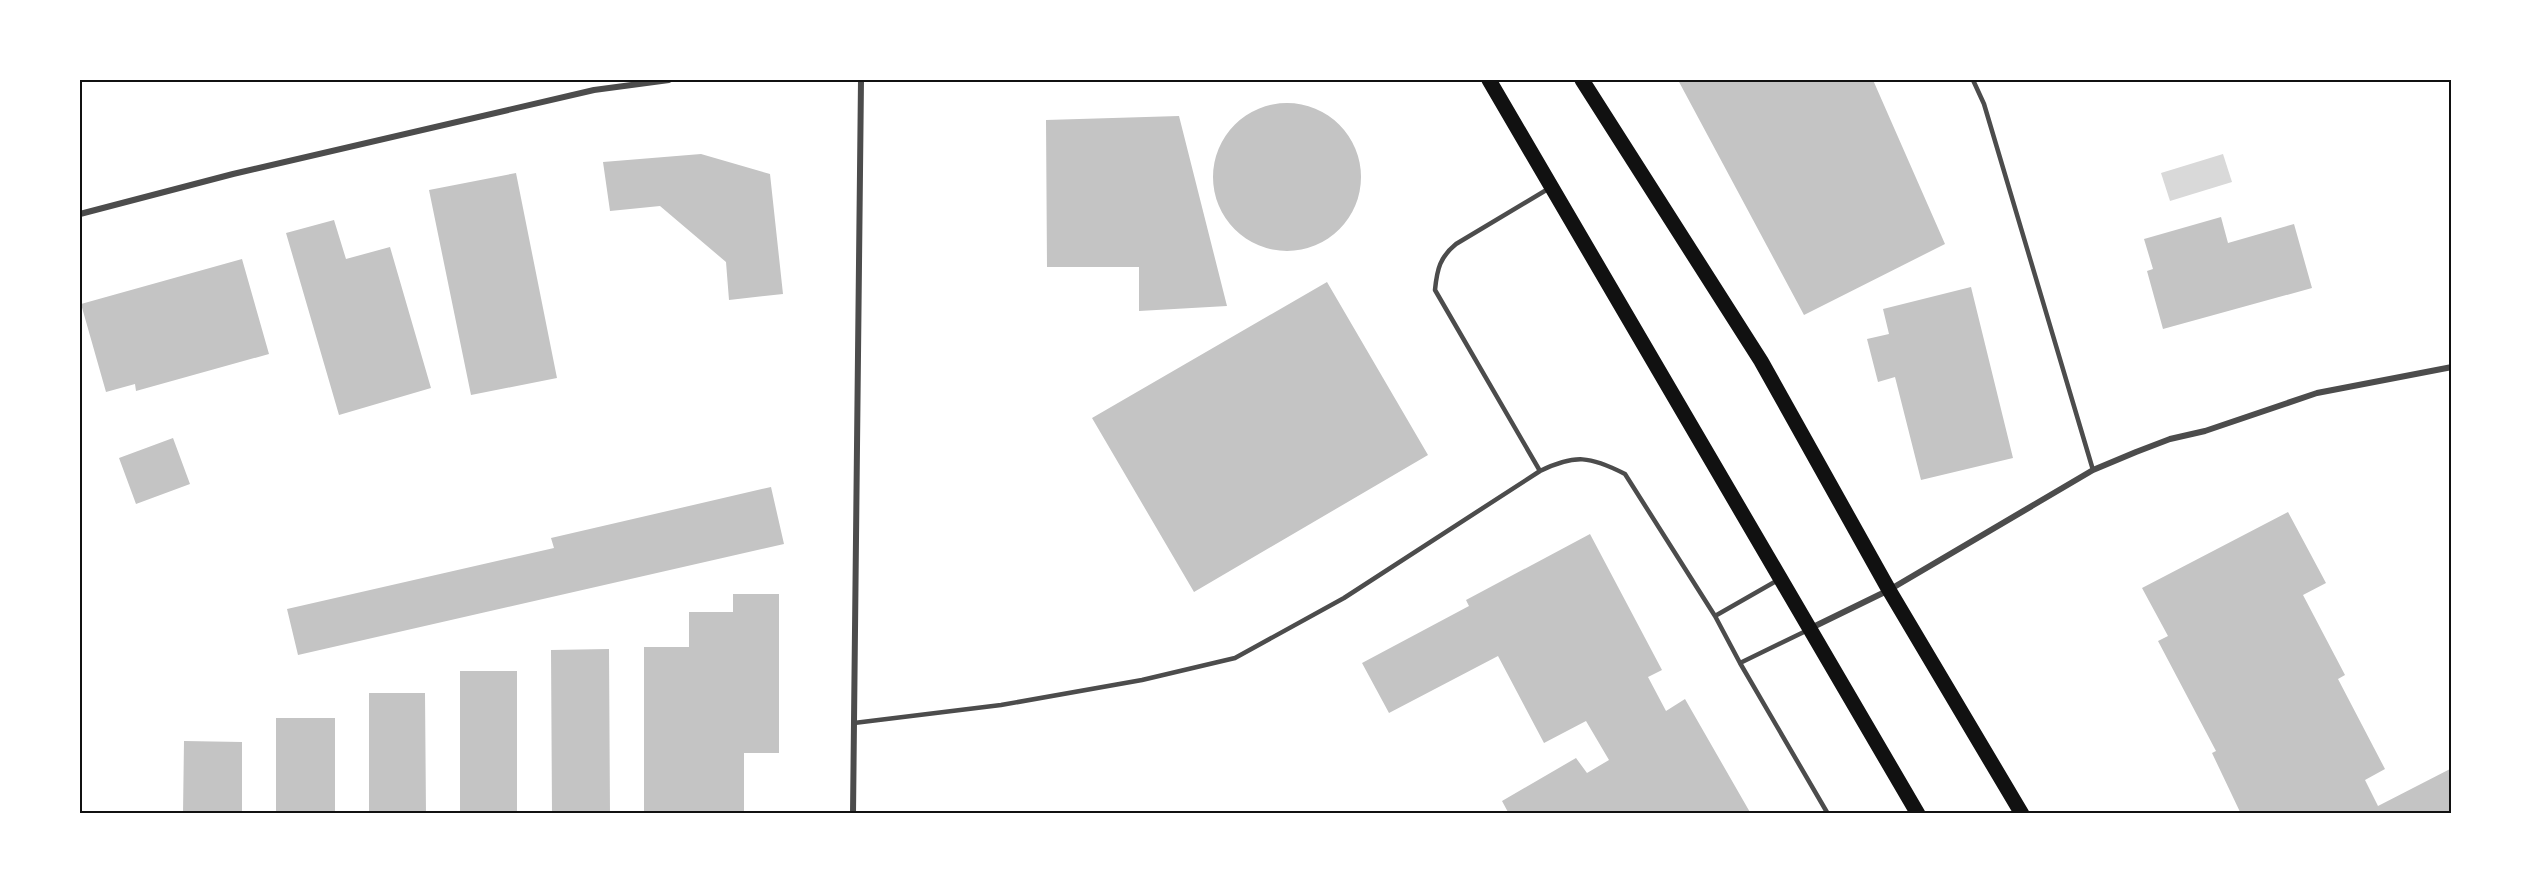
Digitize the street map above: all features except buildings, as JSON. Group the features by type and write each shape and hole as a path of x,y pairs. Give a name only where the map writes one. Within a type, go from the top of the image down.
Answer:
{"main road":[{"path":"1489,80 1918,813"},
{"path":"1582,80 1761,361 1889,590 2022,813"}],"street":[{"path":"80,214 233,174 594,90 669,80"},
{"path":"853,813 861,80"},
{"path":"1811,628 1889,590 2093,470 2170,439 2205,432 2317,393 2451,367"}],"lane":[{"path":"1973,80 1984,104 2093,470"},
{"path":"1539,471 1435,290 1437,268 1445,253 1552,187"},
{"path":"854,723 1000,705 1142,680 1235,658 1344,598 1539,471 1561,461 1581,458 1604,463 1625,474 1715,616 1828,813"},
{"path":"1715,616 1782,578"},
{"path":"1740,663 1811,628"}],"shaded area":[{"path":"2223,154 2232,182 2170,201 2161,173"}]}
